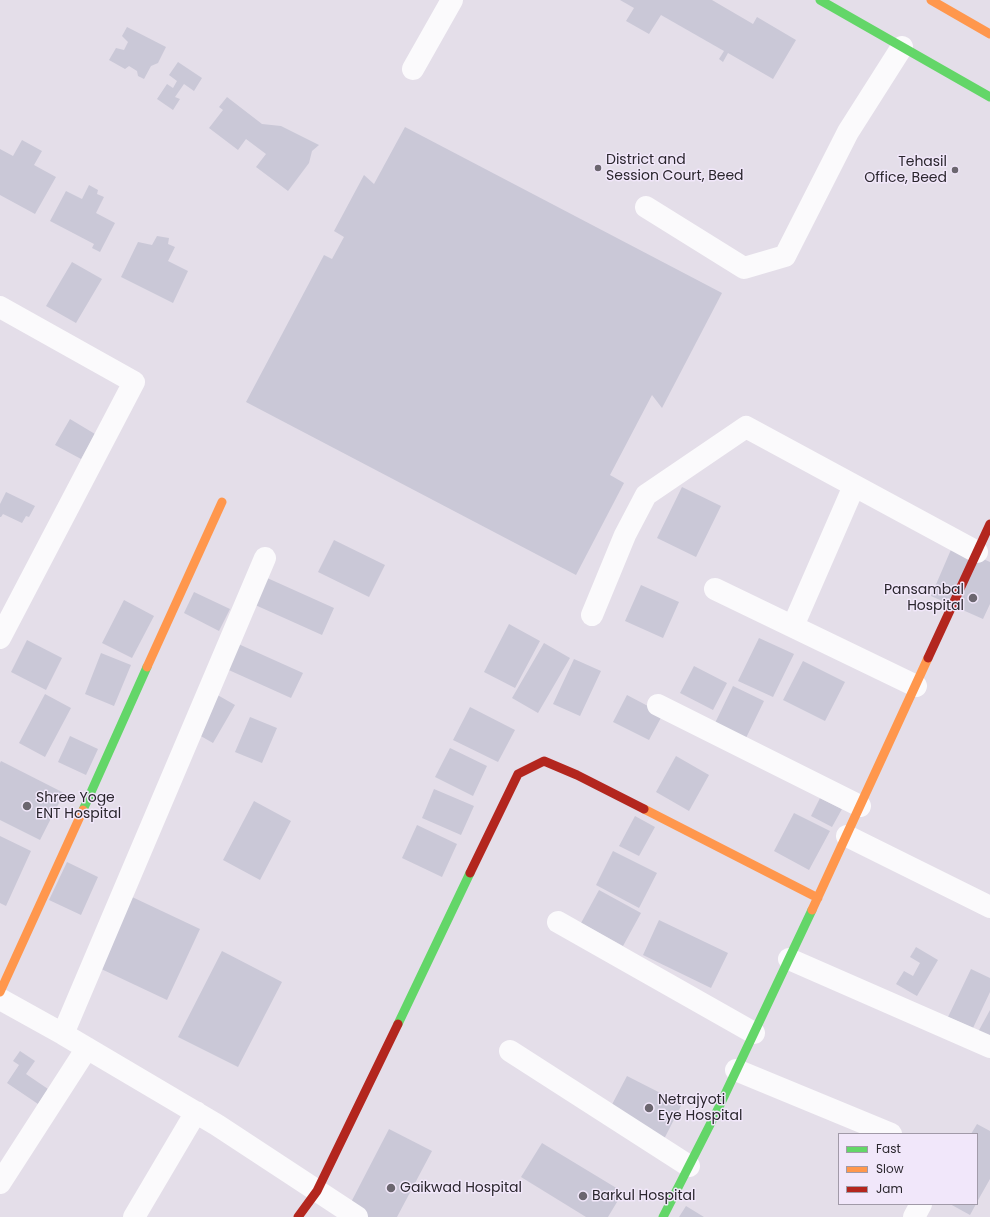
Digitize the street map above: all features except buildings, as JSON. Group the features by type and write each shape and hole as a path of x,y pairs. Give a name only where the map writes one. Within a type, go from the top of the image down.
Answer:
{"main road":[{"path":"820,0 990,97"},
{"path":"931,0 990,34"},
{"path":"0,992 222,502"},
{"path":"662,1217 689,1166 790,959 990,524"},
{"path":"298,1217 317,1191 518,774 544,761 577,775 818,898"}],"street":[{"path":"414,69 452,0"},
{"path":"646,207 744,268 785,256 848,132 902,47"},
{"path":"0,307 134,382 0,638"},
{"path":"592,615 625,535 646,496 746,427 977,552"},
{"path":"793,626 854,486"},
{"path":"63,1034 265,558"},
{"path":"715,588 916,686"},
{"path":"658,705 860,806"},
{"path":"847,836 990,907"},
{"path":"558,922 754,1033"},
{"path":"790,959 990,1047"},
{"path":"0,999 196,1112 356,1217"},
{"path":"0,1183 87,1048"},
{"path":"510,1051 689,1166"},
{"path":"736,1070 889,1133"},
{"path":"134,1217 196,1112"},
{"path":"914,1217 920,1205"}],"traffic: fast":[{"path":"820,0 990,97"},
{"path":"83,810 147,667"},
{"path":"398,1024 470,873"},
{"path":"663,1217 719,1107 812,910"}],"traffic: slow":[{"path":"931,0 990,34"},
{"path":"147,667 222,502"},
{"path":"812,910 928,658"},
{"path":"644,809 818,898"},
{"path":"0,992 83,810"}],"traffic: jam":[{"path":"928,658 990,524"},
{"path":"470,873 518,774 544,761 577,775 644,809"},
{"path":"298,1217 317,1191 398,1024"}],"place":[{"name":"District and Session Court, Beed","path":"598,168"},
{"name":"Tehasil Office, Beed","path":"955,170"},
{"name":"Pansambal Hospital","path":"973,598"},
{"name":"Shree Yoge ENT Hospital","path":"27,806"},
{"name":"Netrajyoti Eye Hospital","path":"649,1108"},
{"name":"Gaikwad Hospital","path":"391,1188"},
{"name":"Barkul Hospital","path":"583,1196"}]}
